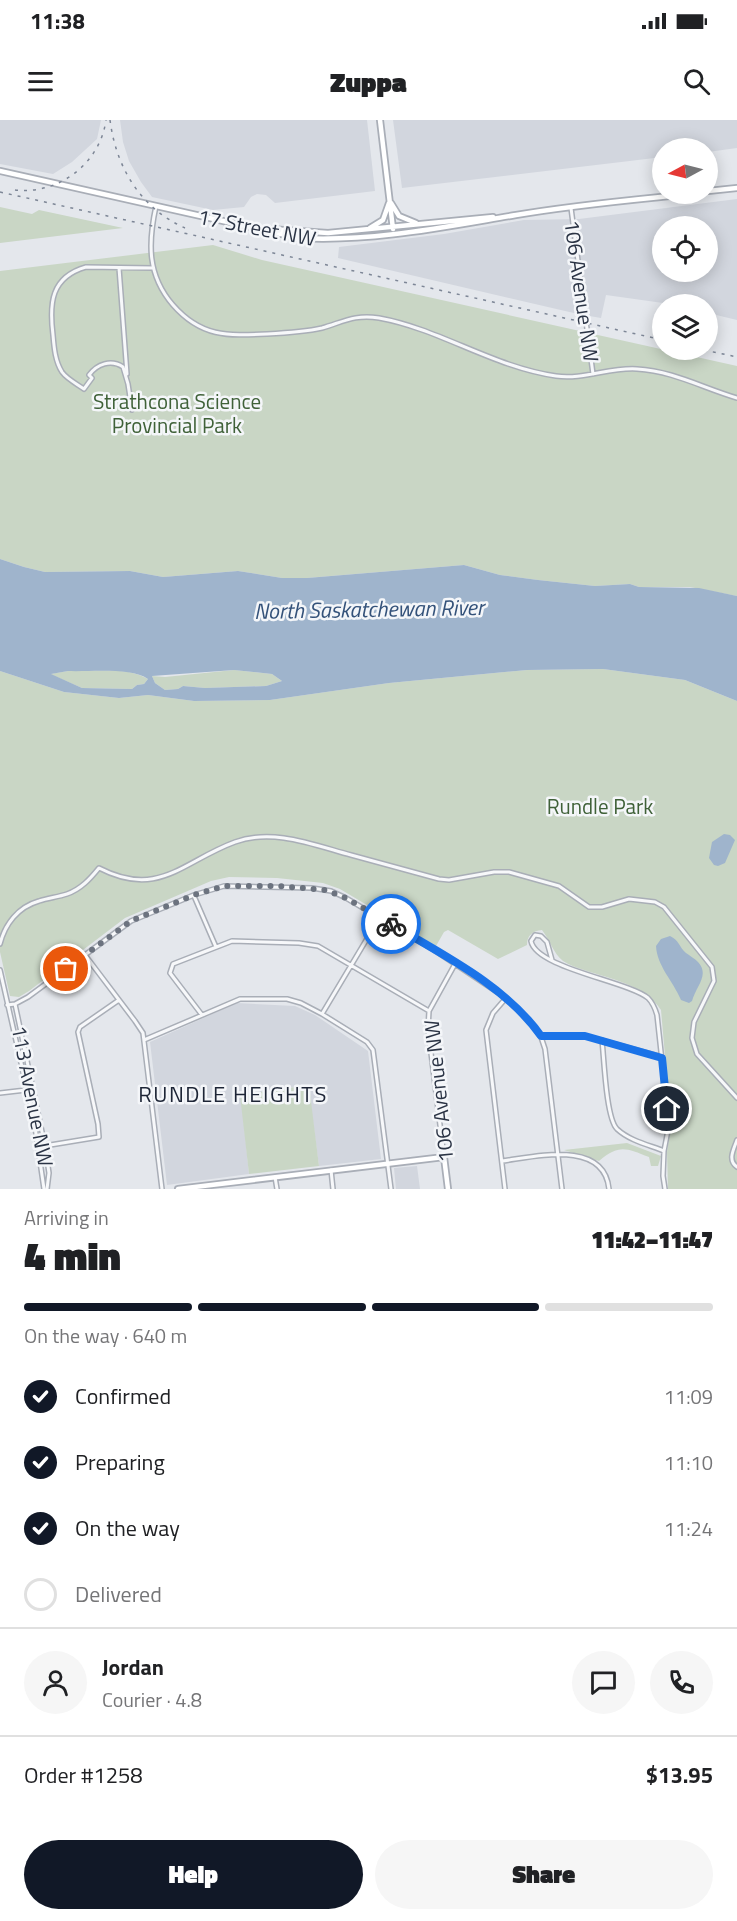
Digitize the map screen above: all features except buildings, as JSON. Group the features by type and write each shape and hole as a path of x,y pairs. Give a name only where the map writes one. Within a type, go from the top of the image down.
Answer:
{"main road":[{"path":"380,120 394,234"},
{"name":"17 Street NW","path":"0,171 299,238 329,240 394,234 518,215 652,198"},
{"path":"718,190 737,188"},
{"path":"390,200 399,216 419,224"},
{"path":"365,231 383,220 390,200"},
{"name":"17 Street NW","path":"393,228 518,215"},
{"path":"248,227 328,233 393,228"},
{"path":"178,1189 220,1187 275,1177 444,1157"},
{"name":"106 Avenue NW","path":"444,1157 448,1189"}],"street":[{"path":"156,206 150,237 153,268 159,285 183,316 199,327 219,334 234,336 294,333 323,327 352,317 372,317 418,329 519,367 555,376 579,376 633,368 651,370 688,379 737,398"},
{"name":"106 Avenue NW","path":"570,208 593,374"},
{"path":"128,384 123,367 114,363 95,368 89,375 92,378 84,389 68,378 60,369 58,362 52,326 52,302 55,291 71,272 86,267 153,268"},
{"path":"118,268 132,410"},
{"path":"0,944 8,925 24,908 37,901 75,890 86,883 99,868 128,880 153,879 176,872 235,842 260,837 289,839 439,879 449,880 494,872 517,873 559,886 584,905 596,909 628,899 660,904 712,967 714,981 694,1022 692,1038 698,1054 737,1098"},
{"path":"7,1005 15,1004 28,997 131,921 194,895 224,886 319,888 341,895 456,964 506,998 522,1012 541,1036 546,1056 562,1189"},
{"path":"194,895 216,947"},
{"path":"322,1014 380,917"},
{"path":"552,960 542,936 535,935 531,940 532,946 552,960 573,970 639,993 650,1000 657,1015 669,1125 664,1151 665,1189"},
{"path":"202,1015 170,973 173,964 232,941 311,944 429,1011"},
{"path":"85,955 140,1028 144,1040 162,1189"},
{"name":"106 Avenue NW","path":"444,1157 428,1029 429,1011 456,964"},
{"name":"113 Avenue NW","path":"0,970 45,1189"},
{"path":"144,1040 246,998 294,1000 322,1014 367,1042 373,1050 391,1189"},
{"path":"505,1189 486,1030 493,1013 506,998"},
{"path":"38,1147 99,1137 78,1032 80,1027 119,1000"},
{"name":"113 Avenue NW","path":"15,1004 45,1146 49,1173 45,1189"},
{"path":"541,1036 577,1035 662,1058"},
{"path":"602,1040 610,1113 615,1126 627,1136 664,1151"},
{"path":"0,1093 26,1090"},
{"path":"737,1140 731,1160 737,1167"},
{"path":"501,1161 558,1153 588,1160 598,1165 603,1171 609,1189"},
{"path":"331,1170 333,1189"},
{"path":"275,1177 277,1189"}],"shaded area":[{"path":"0,120 101,120 97,139 72,162 53,174 0,164"},
{"path":"120,120 367,120 375,191 275,203 266,195 257,194 251,197 244,207 213,210 152,197 129,161"},
{"path":"393,120 737,120 737,148 718,151 718,138 652,138 652,158 402,188"},
{"path":"737,199 737,320 718,315 718,294 652,294 652,301 606,295 601,318 338,258 339,247 444,234 524,220 579,219 698,204 718,204 718,201"},
{"path":"237,1003 295,1006 315,1015 368,1051 381,1159 319,1166 308,1085 241,1095 249,1174 167,1185 150,1042"},
{"path":"417,1166 420,1189 396,1189 394,1168"}],"green space":[{"path":"0,207 32,214 39,210 123,228 0,243"},
{"name":"Strathcona Science Provincial Park","path":"213,245 262,260 652,347 652,360 710,360 737,366 737,596 690,587 639,587 630,584 595,586 538,580 500,575 464,565 307,578 282,578 238,571 163,577 130,571 45,572 0,559 0,271"},
{"name":"Rundle Park","path":"603,669 685,680 737,701 737,1189 668,1189 667,1152 671,1124 661,1010 646,994 637,989 563,961 542,930 531,934 527,945 498,959 448,930 444,932 436,946 340,889 323,883 277,878 229,877 211,881 125,918 29,991 19,997 10,996 0,952 0,671 64,692 119,698 148,695 194,701 270,700 389,683 527,670"},
{"path":"234,670 272,674 282,681 266,686 205,688 183,686 178,689 165,690 155,683 152,676 165,677"},
{"path":"68,671 130,672 148,679 144,684 132,689 82,688 50,674"},
{"path":"309,1085 319,1166 249,1174 240,1095"},
{"path":"627,1143 661,1156 658,1166 651,1166 649,1157 623,1149 612,1152 599,1161 564,1150"}],"water":[{"name":"North Saskatchewan River","path":"0,559 45,572 130,571 163,577 238,571 282,578 307,578 464,565 500,575 538,580 595,586 630,584 639,587 699,588 737,596 737,701 685,680 603,669 527,670 389,683 270,700 194,701 148,695 119,698 64,692 0,671","holes":["234,670 272,674 282,681 266,686 205,688 183,686 178,689 165,690 155,683 152,676","68,671 121,671 141,675 148,679 144,684 132,689 82,688 51,674"]},
{"path":"724,834 730,835 735,840 725,863 714,865 709,858 712,842"},
{"path":"670,936 698,962 703,971 701,981 689,1003 681,1000 662,967 657,953 656,946 661,939"}],"railway":[{"path":"15,190 47,187 61,182 74,173 86,163 95,150 106,120"},
{"path":"110,120 118,154 133,184 155,209 169,220 185,228"},
{"path":"0,192 652,338"},
{"path":"718,353 737,357"}],"way so far":[{"path":"66,969 131,921 194,895 224,886 278,886 325,890 346,898 391,924"}],"district":[{"name":"RUNDLE HEIGHTS","path":"233,1094"}],"route":[{"path":"391,924 506,998 522,1012 541,1036 585,1036 662,1058 667,1109"}]}
